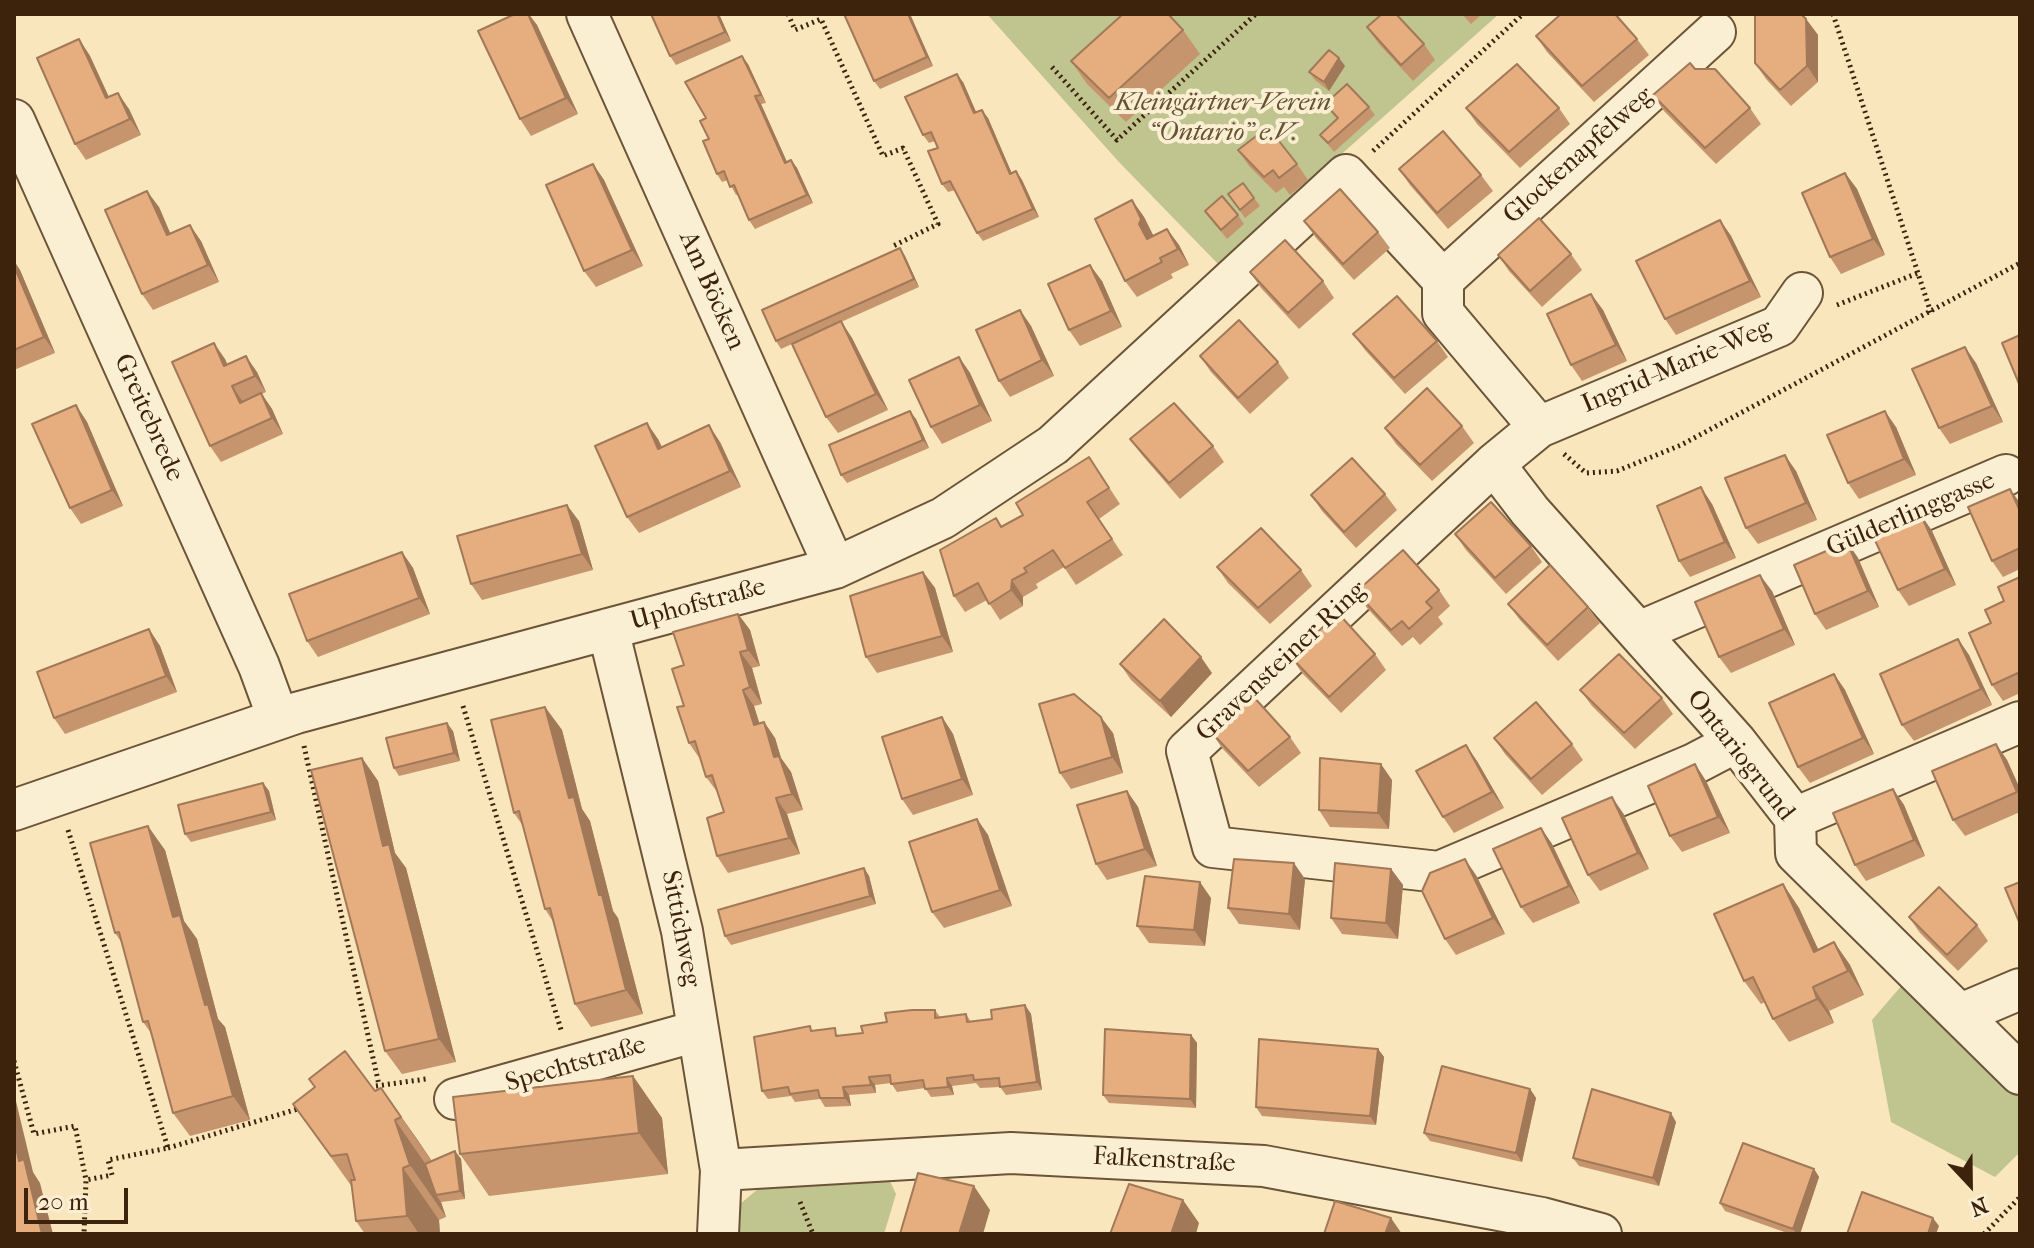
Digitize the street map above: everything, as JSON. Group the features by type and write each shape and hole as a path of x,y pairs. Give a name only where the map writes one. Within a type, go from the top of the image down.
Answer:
{"street":[{"name":"Am Böcken","path":"587,14 835,568"},
{"name":"Glockenapfelweg","path":"1443,280 1715,32"},
{"name":"Greitebrede","path":"14,120 259,666 287,715"},
{"name":"Uphofstraße","path":"14,810 287,715 835,568 943,518 1053,445 1346,175"},
{"path":"1346,175 1443,280 1443,313 1539,427"},
{"name":"Ingrid-Marie-Weg","path":"1539,427 1779,326 1802,293"},
{"name":"Gravensteiner Ring","path":"1539,427 1494,464 1187,751 1213,847 1439,872 1694,764 1736,742"},
{"name":"Ontariogrund","path":"1494,464 1530,511 1736,742 1795,818 1796,853 2020,1074"},
{"name":"Gülderlinggasse","path":"1639,632 2006,475"},
{"name":"Sittichweg","path":"608,629 666,857 721,1170 718,1234"},
{"path":"1795,818 2020,722"},
{"path":"1961,1014 2020,989"},
{"name":"Spechtstraße","path":"455,1099 697,1031"},
{"name":"Falkenstraße","path":"721,1170 1011,1153 1264,1166 1527,1215 1601,1234"}],"path":[{"path":"788,14 795,30 821,19 883,156 903,148 938,224 891,247"},
{"path":"1052,67 1117,140 1256,14"},
{"path":"1346,175 1523,14"},
{"path":"1833,14 1931,313"},
{"path":"1539,427 1586,473 1617,471 1681,445 2020,263"},
{"path":"1802,293 1835,305 1918,273"},
{"path":"453,672 572,1065"},
{"path":"287,715 379,1085"},
{"path":"57,795 168,1148"},
{"path":"14,1061 34,1134 75,1126 86,1180 84,1234"},
{"path":"363,1090 438,1077 455,1099"},
{"path":"86,1180 112,1175 108,1160 168,1148 303,1108"},
{"path":"1984,1234 2020,1197"}],"green space":[{"name":"Kleingärtner-Verein “Ontario” e.V.","path":"987,14 1499,14 1218,264 1118,161"},
{"path":"1909,977 2020,1094 2020,1152 1995,1177 1891,1122 1872,1020"},
{"path":"887,1175 896,1194 884,1234 733,1234 734,1209 758,1189"}],"building":[{"path":"515,14 528,14 566,98 520,119 478,31"},
{"path":"651,14 717,14 725,32 670,56"},
{"path":"844,14 908,14 927,57 874,81"},
{"path":"1123,14 1168,14 1183,30 1109,98 1071,61"},
{"path":"1382,14 1396,14 1424,44 1401,65 1367,27"},
{"path":"1561,14 1615,14 1637,39 1582,86 1536,36"},
{"path":"1755,14 1801,14 1806,19 1807,66 1780,90 1755,63"},
{"path":"79,39 106,98 118,93 130,119 75,144 37,58"},
{"path":"1329,50 1339,58 1324,82 1309,72"},
{"path":"742,56 761,95 755,96 785,163 791,160 807,195 749,220 734,185 730,187 724,171 717,174 703,141 709,139 700,121 706,118 685,82"},
{"path":"1690,63 1695,69 1715,69 1750,108 1705,148 1653,95"},
{"path":"1517,64 1559,108 1509,152 1466,108"},
{"path":"957,74 974,113 982,110 1010,174 1016,171 1033,209 977,233 950,181 942,184 928,151 938,148 931,132 923,135 905,97"},
{"path":"1347,84 1369,107 1328,143 1320,135 1338,118 1325,104"},
{"path":"1268,127 1297,164 1279,178 1273,170 1264,177 1238,150"},
{"path":"1443,131 1481,175 1437,213 1399,169"},
{"path":"593,164 632,250 584,271 546,185"},
{"path":"1845,173 1873,239 1830,257 1802,193"},
{"path":"1243,183 1254,198 1240,210 1228,194"},
{"path":"1340,189 1378,232 1343,264 1304,221"},
{"path":"147,191 167,235 190,225 208,265 142,294 105,210"},
{"path":"1222,196 1238,215 1221,230 1205,211"},
{"path":"1132,200 1147,239 1167,229 1178,249 1160,258 1162,262 1125,281 1095,219"},
{"path":"1539,218 1571,254 1530,291 1498,255"},
{"path":"1720,220 1750,281 1665,319 1636,261"},
{"path":"1285,240 1323,281 1288,313 1250,272"},
{"path":"900,248 914,279 776,341 762,310"},
{"path":"1090,265 1111,311 1069,330 1048,284"},
{"path":"14,266 44,337 14,350"},
{"path":"1591,294 1616,345 1571,365 1547,314"},
{"path":"1397,296 1437,341 1394,378 1353,334"},
{"path":"1020,310 1042,360 999,381 976,330"},
{"path":"1239,320 1278,362 1238,398 1200,356"},
{"path":"841,321 876,394 826,417 792,344"},
{"path":"2020,335 2020,386 2002,343"},
{"path":"214,343 224,366 246,356 255,376 232,386 240,403 261,393 272,418 210,446 172,362"},
{"path":"1965,347 1992,406 1939,428 1912,369"},
{"path":"959,357 980,405 931,427 909,380"},
{"path":"1427,388 1462,426 1420,465 1385,428"},
{"path":"1174,403 1213,446 1169,483 1130,439"},
{"path":"76,405 112,490 70,508 32,424"},
{"path":"910,411 923,440 841,475 829,445"},
{"path":"1885,411 1904,459 1848,483 1827,435"},
{"path":"647,423 658,449 709,425 730,471 627,517 595,446"},
{"path":"1785,455 1806,503 1746,528 1725,478"},
{"path":"1089,457 1109,488 1087,502 1112,539 1065,568 1053,550 1024,568 1027,572 1012,580 1011,590 989,604 978,583 954,596 940,550 996,518 1001,527 1023,515 1016,503"},
{"path":"1352,458 1385,494 1344,532 1311,495"},
{"path":"1701,487 1725,542 1679,561 1657,506"},
{"path":"2010,489 2020,511 2020,548 1992,561 1968,507"},
{"path":"1491,502 1531,546 1495,578 1455,534"},
{"path":"567,505 582,554 471,584 457,536"},
{"path":"1921,515 1945,569 1898,590 1873,536"},
{"path":"1261,528 1301,570 1258,608 1217,567"},
{"path":"1847,542 1868,591 1815,614 1794,565"},
{"path":"1403,550 1439,590 1426,602 1432,608 1409,629 1402,621 1391,630 1356,592"},
{"path":"402,552 419,598 307,641 289,594"},
{"path":"1550,565 1588,607 1547,645 1508,604"},
{"path":"923,572 942,636 866,657 850,596"},
{"path":"1760,575 1784,629 1719,657 1695,602"},
{"path":"2020,577 2020,672 1992,685 1969,633 1991,623 1985,610 2004,601 1998,587"},
{"path":"1338,613 1375,654 1329,697 1291,657"},
{"path":"738,614 748,650 740,652 750,687 743,690 754,725 764,722 774,757 779,756 792,794 776,798 789,838 717,856 707,818 724,812 712,775 706,777 695,741 689,743 677,707 684,706 672,669 684,665 673,632"},
{"path":"1164,619 1201,657 1160,701 1120,664"},
{"path":"149,629 166,676 54,718 37,672"},
{"path":"1958,639 1981,689 1902,725 1880,674"},
{"path":"1619,654 1662,698 1624,733 1580,690"},
{"path":"1834,674 1863,738 1798,767 1769,703"},
{"path":"1074,694 1101,717 1112,757 1060,773 1039,704"},
{"path":"1252,695 1290,737 1248,771 1211,732"},
{"path":"1536,702 1572,744 1531,779 1494,738"},
{"path":"545,707 569,798 574,797 626,990 575,1004 550,908 545,909 519,811 514,813 491,720"},
{"path":"942,717 962,779 902,799 882,737"},
{"path":"447,723 454,753 394,768 386,738"},
{"path":"1996,744 2017,792 1953,820 1932,771"},
{"path":"1466,745 1492,792 1443,817 1416,771"},
{"path":"362,758 383,846 389,844 439,1039 385,1051 311,770"},
{"path":"1320,758 1381,764 1378,813 1319,810"},
{"path":"1695,764 1718,817 1670,836 1648,786"},
{"path":"263,783 271,812 185,834 178,805"},
{"path":"1893,789 1914,840 1855,865 1833,813"},
{"path":"1127,791 1145,849 1096,864 1077,805"},
{"path":"1612,797 1638,853 1588,875 1562,818"},
{"path":"977,819 1000,890 932,912 909,842"},
{"path":"148,826 173,917 180,915 233,1096 173,1113 148,1021 143,1022 119,932 115,933 90,843"},
{"path":"1541,828 1569,886 1521,907 1493,849"},
{"path":"1234,859 1294,863 1289,914 1228,908"},
{"path":"1465,859 1493,918 1445,939 1422,891 1430,873"},
{"path":"1335,863 1391,869 1386,923 1331,918"},
{"path":"864,868 870,896 725,936 718,910"},
{"path":"1145,876 1200,882 1194,930 1137,926"},
{"path":"2020,882 2020,924 2005,888"},
{"path":"1783,884 1814,952 1834,942 1848,971 1813,987 1817,999 1773,1019 1753,977 1744,981 1714,914"},
{"path":"1939,887 1977,925 1947,955 1909,917"},
{"path":"1025,1005 1037,1082 1000,1087 999,1078 974,1080 973,1075 947,1078 948,1087 925,1089 923,1080 891,1084 890,1075 869,1077 871,1085 843,1087 845,1098 820,1098 818,1090 790,1094 788,1087 762,1091 754,1037 810,1026 811,1031 835,1028 836,1036 863,1033 861,1026 887,1022 885,1013 912,1010 935,1010 935,1018 966,1014 967,1022 992,1019 991,1010"},
{"path":"1105,1029 1191,1035 1190,1099 1103,1095"},
{"path":"1259,1039 1378,1049 1370,1116 1256,1107"},
{"path":"345,1051 375,1091 381,1088 401,1117 395,1120 410,1165 403,1168 407,1216 356,1221 351,1180 355,1180 347,1154 331,1156 293,1104 315,1087 309,1079"},
{"path":"1442,1066 1530,1089 1516,1153 1424,1133"},
{"path":"633,1076 639,1133 460,1154 453,1097"},
{"path":"1592,1089 1671,1113 1653,1178 1573,1158"},
{"path":"14,1139 19,1161 24,1159 42,1234 14,1234"},
{"path":"1743,1143 1814,1169 1793,1229 1720,1203"},
{"path":"455,1151 460,1191 436,1195 425,1164"},
{"path":"918,1173 974,1186 959,1234 900,1234"},
{"path":"1129,1184 1183,1200 1171,1234 1110,1234"},
{"path":"1862,1192 1933,1218 1928,1234 1847,1234"},
{"path":"1335,1201 1391,1218 1385,1234 1324,1234"}]}
